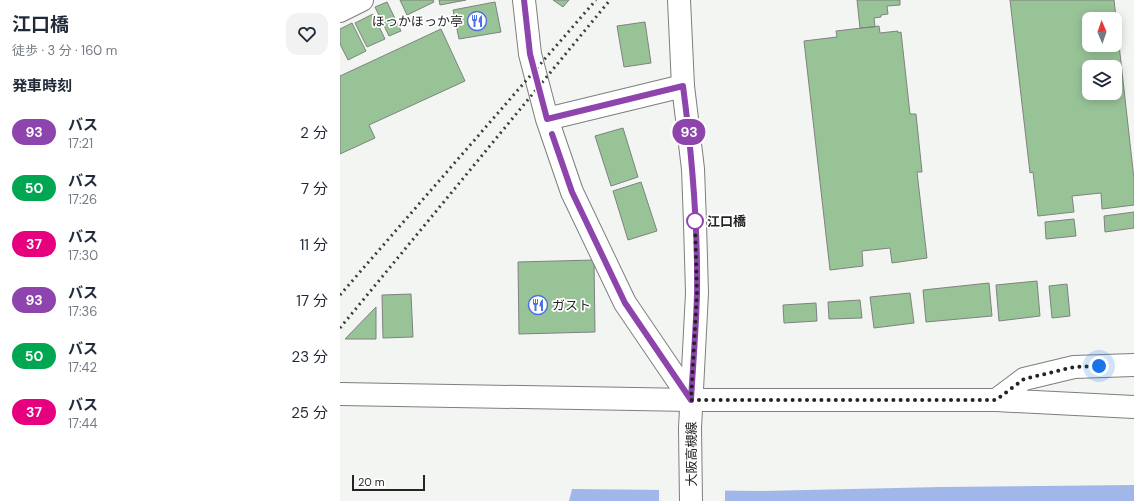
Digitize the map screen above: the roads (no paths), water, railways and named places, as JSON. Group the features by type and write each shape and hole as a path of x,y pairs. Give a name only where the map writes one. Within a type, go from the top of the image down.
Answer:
{"street":[{"path":"340,11 362,0"},
{"path":"524,0 530,54 547,119 572,192 625,303 691,400"},
{"name":"大阪高槻線","path":"679,0 683,86 692,158 697,293 690,428 691,501"},
{"path":"547,119 683,86"},
{"path":"996,400 1024,379 1074,367 1134,365"},
{"path":"340,394 691,400 996,400 1134,407"}],"water":[{"path":"1134,485 1134,501 569,501 572,489 762,491"}],"railway":[{"path":"340,295 596,0"},
{"path":"340,328 610,0"}],"place":[{"name":"ほっかほっか亭","path":"477,21"},
{"name":"江口橋","path":"695,221"},
{"name":"ガスト","path":"538,305"}]}
